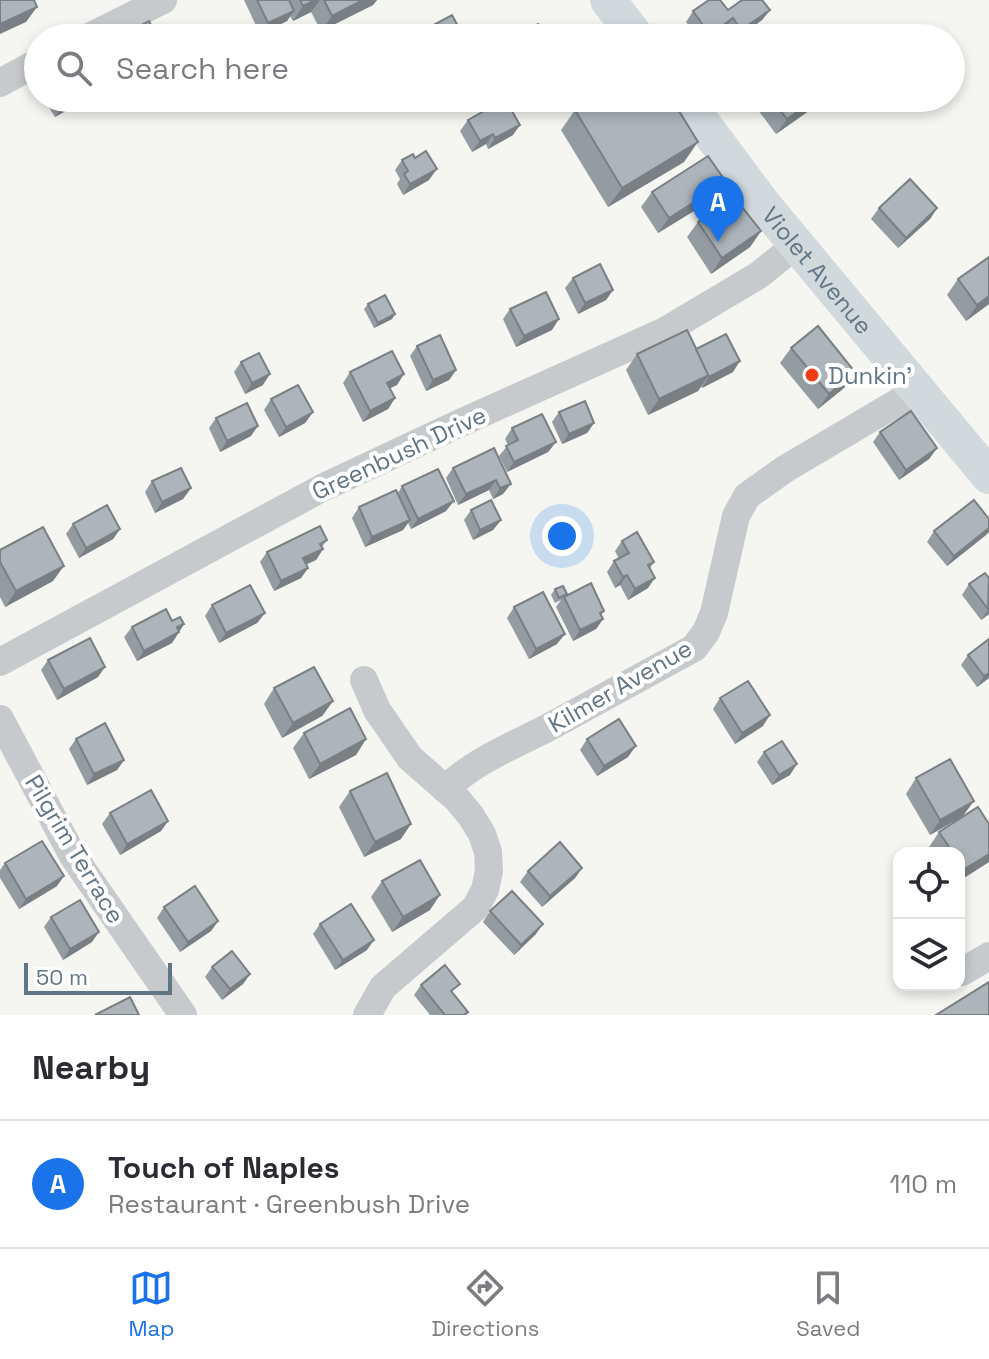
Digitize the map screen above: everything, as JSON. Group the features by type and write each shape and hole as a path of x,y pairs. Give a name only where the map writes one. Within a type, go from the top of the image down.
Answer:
{"main road":[{"path":"608,0 626,24"},
{"name":"Violet Avenue","path":"694,112 762,203 989,476"}],"street":[{"path":"115,24 163,0"},
{"path":"0,83 24,70"},
{"name":"Greenbush Drive","path":"0,662 322,488 665,331 759,275 796,245"},
{"name":"Kilmer Avenue","path":"445,789 462,773 496,752 547,728 694,648 706,632 714,613 736,516 747,496 785,469 917,391"},
{"path":"364,680 377,710 410,758 464,808 482,834 488,852 489,871 485,890 475,908 383,987 367,1015"},
{"name":"Pilgrim Terrace","path":"0,719 73,856 183,1015"},
{"path":"965,970 989,956"}],"building":[{"path":"0,0 34,0 37,7 0,24"},
{"path":"257,0 289,0 294,11 268,23"},
{"path":"300,0 315,0 303,6"},
{"path":"324,0 363,0 332,16"},
{"path":"709,0 720,0 728,10 742,0 762,0 770,10 750,24 737,24 733,18 725,24 702,24 693,11"},
{"path":"452,15 457,24 436,24"},
{"path":"482,112 512,112 520,125 495,138 493,134 480,141 468,120"},
{"path":"576,112 680,112 698,142 622,188"},
{"path":"782,112 797,112 787,119"},
{"path":"426,151 437,169 410,184 404,174 408,171 402,160 413,154 415,158"},
{"path":"708,156 726,182 669,218 652,192"},
{"path":"910,179 937,208 906,238 879,208"},
{"path":"735,198 761,231 722,258 698,222"},
{"path":"989,257 989,296 977,305 958,279"},
{"path":"600,264 613,290 585,303 573,278"},
{"path":"546,292 559,319 524,336 510,309"},
{"path":"385,295 395,314 378,323 368,304"},
{"path":"818,326 855,372 829,394 791,348"},
{"path":"687,330 709,375 659,399 637,354"},
{"path":"726,334 740,361 709,377 696,349"},
{"path":"440,335 456,370 433,380 417,346"},
{"path":"392,351 404,374 387,383 395,398 370,411 350,372"},
{"path":"259,353 270,374 252,383 241,362"},
{"path":"298,385 313,412 286,427 271,399"},
{"path":"585,401 594,423 569,434 559,412"},
{"path":"247,403 258,426 227,441 216,418"},
{"path":"911,411 937,448 906,470 880,432"},
{"path":"542,414 556,442 514,462 506,446 518,440 512,428"},
{"path":"494,448 511,484 500,488 496,480 466,494 453,468"},
{"path":"181,468 191,488 162,502 152,481"},
{"path":"438,469 454,501 418,519 402,486"},
{"path":"396,490 410,520 372,537 359,507"},
{"path":"491,500 501,520 480,530 471,510"},
{"path":"974,500 989,519 989,528 954,556 934,531"},
{"path":"107,505 120,529 86,548 73,524"},
{"path":"320,526 327,540 320,544 323,549 303,558 308,568 281,581 267,552"},
{"path":"43,527 64,566 16,591 0,562 0,550"},
{"path":"637,532 654,562 648,565 655,578 635,589 614,561 629,553 622,541"},
{"path":"985,573 989,578 988,609 969,584"},
{"path":"591,583 604,611 600,613 603,619 580,630 564,597"},
{"path":"250,585 265,613 226,633 212,605"},
{"path":"563,586 567,594 559,598 555,589"},
{"path":"543,592 565,634 536,649 514,607"},
{"path":"166,609 172,621 180,617 184,624 177,627 179,632 144,651 132,627"},
{"path":"90,638 105,667 64,689 48,660"},
{"path":"989,639 989,673 984,676 968,655"},
{"path":"314,667 333,701 293,723 274,688"},
{"path":"748,681 770,715 742,733 720,698"},
{"path":"350,708 366,739 320,764 304,733"},
{"path":"619,719 636,746 604,766 587,739"},
{"path":"105,723 124,760 94,774 76,739"},
{"path":"782,741 797,764 779,775 764,752"},
{"path":"950,759 974,801 940,820 916,778"},
{"path":"387,773 411,824 375,842 350,791"},
{"path":"151,790 168,821 127,844 110,813"},
{"path":"978,807 989,824 989,854 965,869 965,847 949,847 939,832"},
{"path":"42,841 64,876 26,899 5,863"},
{"path":"560,842 582,868 550,896 528,871"},
{"path":"420,860 440,895 403,917 382,881"},
{"path":"195,886 218,921 188,942 164,907"},
{"path":"512,891 543,924 521,945 490,911"},
{"path":"80,900 99,932 70,949 51,917"},
{"path":"351,904 374,940 343,960 320,924"},
{"path":"232,951 250,974 230,989 212,967"},
{"path":"445,965 460,984 451,991 468,1012 464,1015 445,1015 421,985"},
{"path":"989,982 989,1015 936,1015"},
{"path":"130,997 139,1015 95,1015"}],"place":[{"name":"Touch of Naples","path":"718,242"},
{"name":"Dunkin'","path":"812,375"}]}
